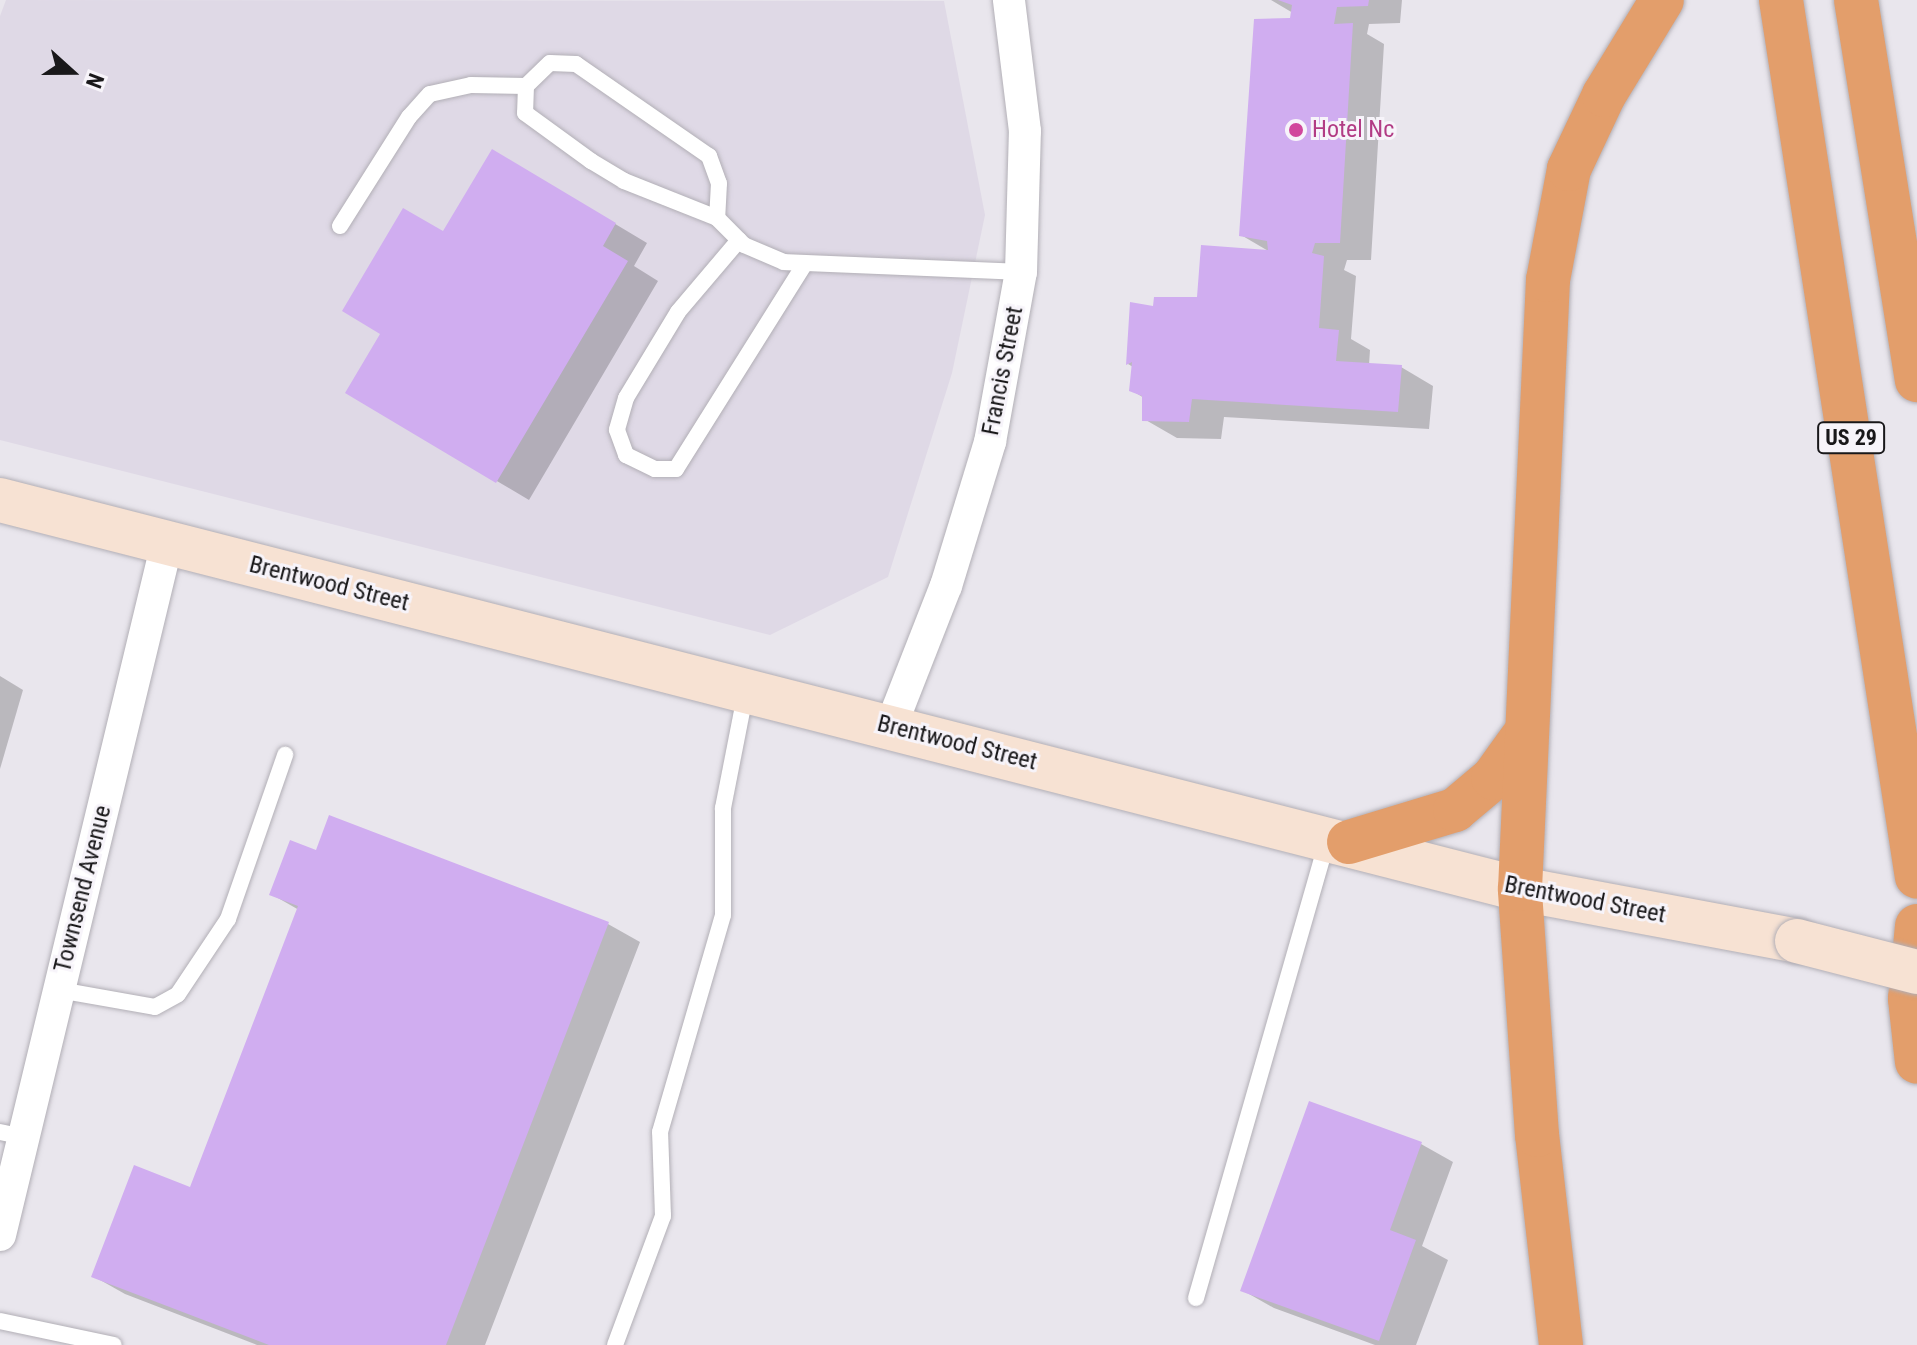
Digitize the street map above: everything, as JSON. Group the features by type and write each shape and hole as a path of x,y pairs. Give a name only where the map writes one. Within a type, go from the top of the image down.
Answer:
{"highway":[{"path":"1561,1345 1537,1135 1520,889 1524,735 1556,222 1579,145 1662,0"},
{"name":"US 29","path":"1781,0 1917,877"},
{"path":"1856,0 1903,113 1917,197"},
{"path":"1856,0 1917,380"},
{"path":"1338,839 1455,810 1493,778 1524,735"},
{"path":"1917,926 1910,999 1917,1062"}],"main road":[{"name":"Brentwood Street","path":"0,500 1338,839 1520,889 1797,941 1917,972"}],"street":[{"name":"Francis Street","path":"891,726 946,586 990,442 1021,272 1025,131 1009,0"},
{"name":"Townsend Avenue","path":"0,1235 12,1134 59,990 167,543"}],"lane":[{"path":"717,218 719,183 709,156 576,64 550,63 526,86 525,113 591,161 624,181 717,218 739,240 784,262 1021,272"},
{"path":"340,226 409,117 430,94 471,85 526,86"},
{"path":"739,240 678,312 626,398 617,430 626,455 655,469 676,469 805,263"},
{"path":"615,1345 663,1216 660,1132 723,915 723,808 746,690"},
{"path":"59,990 155,1007 178,994 228,919 285,755"},
{"path":"1196,1298 1338,839"},
{"path":"0,1321 114,1345"}],"shaded area":[{"path":"6,0 944,1 985,215 952,373 888,577 770,635 0,440 0,16"}],"building":[{"name":"Hotel Nc","path":"1278,0 1369,0 1368,6 1337,7 1334,24 1353,23 1340,243 1315,243 1312,253 1324,256 1319,328 1339,330 1336,361 1402,365 1398,412 1192,399 1189,422 1142,421 1142,396 1129,391 1132,362 1126,365 1130,302 1153,306 1154,297 1197,297 1201,245 1268,250 1267,241 1239,236 1254,19 1290,18 1292,5"},
{"path":"492,149 616,223 603,246 628,261 496,483 345,393 380,334 342,311 403,208 443,231"},
{"path":"329,815 609,922 446,1345 269,1345 91,1277 134,1165 190,1187 298,906 269,895 290,840 316,850"},
{"path":"1309,1101 1422,1142 1390,1230 1416,1240 1379,1341 1240,1291"}],"place":[{"name":"Hotel Nc","path":"1296,130"}]}
